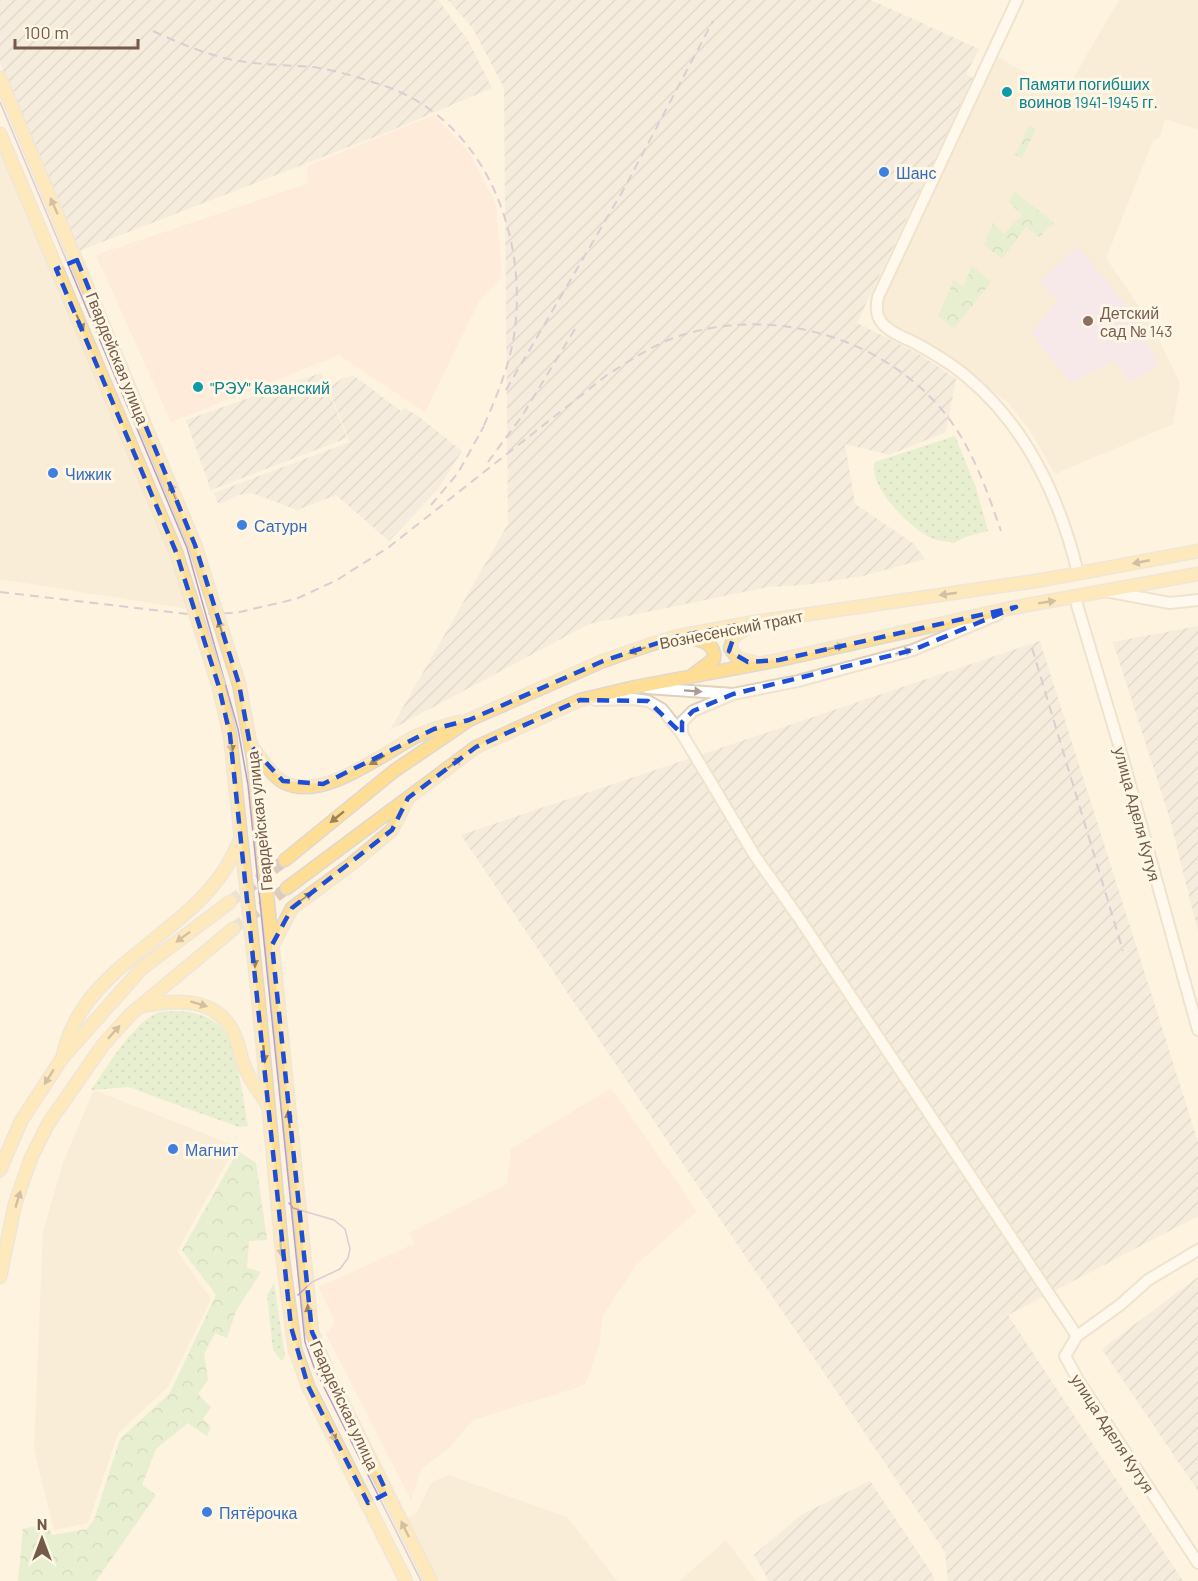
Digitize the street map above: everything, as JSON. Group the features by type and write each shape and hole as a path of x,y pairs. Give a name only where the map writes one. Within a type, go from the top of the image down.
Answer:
{"main road":[{"name":"Гвардейская улица","path":"0,78 195,545 239,684 250,745 312,1332 329,1376 430,1581"},
{"name":"Гвардейская улица","path":"0,134 176,552 219,687 230,735 283,1260 295,1349 308,1386 406,1581"},
{"path":"56,269 77,260"},
{"name":"Вознесенский тракт","path":"285,860 394,771 469,720 603,662 679,636 755,622 1078,573 1198,551"},
{"path":"288,888 476,747 580,700 635,687 779,660 1016,607 1198,574"},
{"path":"755,622 734,636 730,648 732,653 748,662 779,660"},
{"path":"679,636 702,641 712,647 715,653 714,659 704,668 685,679"},
{"path":"250,745 283,782 307,787 323,784 368,765 415,737 434,729 469,720"},
{"path":"272,945 292,908 392,830 408,798"},
{"path":"63,1057 72,1024 89,999 135,953 214,885 230,863 240,838"},
{"path":"0,1170 21,1121 63,1057 142,968 230,902"},
{"path":"0,1277 15,1204 31,1158 48,1124 103,1045 141,1006 233,929"},
{"path":"141,1006 184,1001 213,1009 226,1019 235,1036 246,1071 269,1106"},
{"path":"368,1503 387,1493"}],"street":[{"path":"1017,0 878,297 877,312 883,325 890,330 932,352 967,376 1016,428 1048,485 1068,535 1078,573"},
{"path":"1105,591 1170,603 1198,600"},
{"name":"улица Аделя Кутуя","path":"1075,598 1198,1030"},
{"path":"682,734 682,722 693,711 733,694 798,681 913,650 1016,607"},
{"path":"635,687 733,694"},
{"path":"580,700 648,701 662,709 682,734 754,856 800,918 1077,1336 1120,1305 1148,1280 1198,1250"},
{"name":"улица Аделя Кутуя","path":"1077,1336 1065,1356 1066,1360 1198,1563"}],"highlighted area":[{"path":"77,260 195,545 239,684 250,745 283,781 323,784 434,729 469,720 603,661 679,636 755,622 734,636 729,651 748,662 779,660 1016,607 913,650 733,694 693,711 682,722 682,734 648,701 580,700 476,747 408,798 392,830 292,908 272,945 312,1332 387,1493 368,1503 308,1386 291,1327 230,735 219,687 176,552 56,269"}],"shaded area":[{"path":"0,0 438,0 469,42 492,88 390,131 79,251 0,63"},
{"path":"448,0 871,0 979,49 966,74 973,78 857,323 919,354 956,379 946,432 889,455 845,444 855,504 914,544 925,559 863,576 804,585 768,587 589,624 390,730 508,524 504,88 472,27"},
{"path":"1119,0 1198,0 1198,129 1165,119 1160,137 1153,141 1106,258 1151,324 1180,383 1173,424 1055,474 1029,429 1007,402 952,358 887,323 881,315 881,305 996,56 1054,88 1067,89"},
{"path":"434,115 470,153 496,205 502,278 479,301 425,412 339,355 171,422 96,255 307,184 308,166"},
{"path":"0,145 187,596 189,609 0,579"},
{"name":"Детский сад № 143","path":"1078,246 1128,308 1159,366 1129,382 1115,360 1071,383 1031,333 1058,301 1040,282"},
{"path":"321,373 347,438 211,490 186,420"},
{"path":"354,376 401,411 405,408 418,416 462,451 438,489 389,541 336,495 297,510 252,493 238,495 220,504 217,502 214,493 350,442 328,388 345,377"},
{"path":"1198,626 1198,932 1170,819 1113,642"},
{"path":"1040,641 1198,1142 1198,1216 1008,1315 1183,1581 948,1581 945,1552 461,835"},
{"path":"611,1088 697,1211 636,1265 603,1315 599,1345 585,1385 473,1420 449,1448 421,1469 411,1500 326,1334 335,1323 319,1287 414,1244 409,1233 507,1184 511,1149"},
{"path":"94,1090 236,1146 177,1251 211,1299 168,1387 118,1433 88,1523 54,1530 34,1450 43,1232 63,1163"},
{"path":"1198,1277 1198,1491 1102,1349"},
{"path":"448,1475 567,1517 617,1581 439,1581 407,1518 416,1514 431,1483"},
{"path":"870,1481 933,1575 934,1581 769,1581 754,1555 801,1515"},
{"path":"726,1540 756,1581 680,1581"}],"green space":[{"path":"1029,126 1036,129 1022,158 1015,155"},
{"path":"1014,191 1054,223 1039,237 1026,227 1002,259 984,245 993,223 1004,234 1022,215 1009,202"},
{"path":"972,266 991,282 954,328 938,316 954,280 963,287"},
{"path":"955,436 976,488 988,531 965,537 954,543 931,538 912,525 884,494 877,483 874,472 875,462"},
{"path":"179,1011 212,1020 227,1035 237,1065 248,1126 239,1127 128,1087 91,1090 131,1034 141,1024 150,1016 160,1012"},
{"path":"238,1151 256,1163 267,1240 249,1241 247,1268 261,1272 236,1311 227,1338 215,1333 204,1354 208,1380 198,1394 211,1407 203,1419 211,1427 207,1436 188,1423 156,1449 142,1485 156,1495 96,1581 18,1581 23,1529 47,1524 52,1535 87,1529 94,1520 120,1439 170,1393 216,1295 182,1250"},
{"path":"274,1283 285,1356 282,1361 273,1350 267,1295"}],"tunnel":[{"path":"230,902 285,860"},
{"path":"233,929 287,888"}],"tram line":[{"path":"0,102 187,548 238,729 248,785 305,1342 314,1367 421,1581"},
{"path":"289,1203 293,1208 334,1220 345,1229 350,1249 348,1258 340,1269 312,1282 298,1295"}],"railway":[{"path":"506,390 625,187 713,21"},
{"path":"153,31 195,49 228,59 321,68 382,85 417,101 447,123 471,151 491,182 505,217 513,254 517,291 515,329 510,356 481,432"},
{"path":"488,462 522,416 578,324"},
{"path":"0,592 188,614 235,613 296,599 337,580 389,547 607,375 630,360 671,339 706,329 741,325 777,326 812,332 847,342 879,358 909,378 947,416 967,447 982,479 1001,531"},
{"path":"431,505 458,473 484,426"},
{"path":"1032,648 1123,951"}],"place":[{"name":"Памяти погибших воинов 1941-1945 гг.","path":"1007,92"},
{"name":"Шанс","path":"884,172"},
{"name":"Детский сад № 143","path":"1088,321"},
{"name":"\"РЭУ\" Казанский","path":"198,387"},
{"name":"Чижик","path":"53,473"},
{"name":"Сатурн","path":"242,525"},
{"name":"Магнит","path":"173,1149"},
{"name":"Пятёрочка","path":"207,1512"}]}
